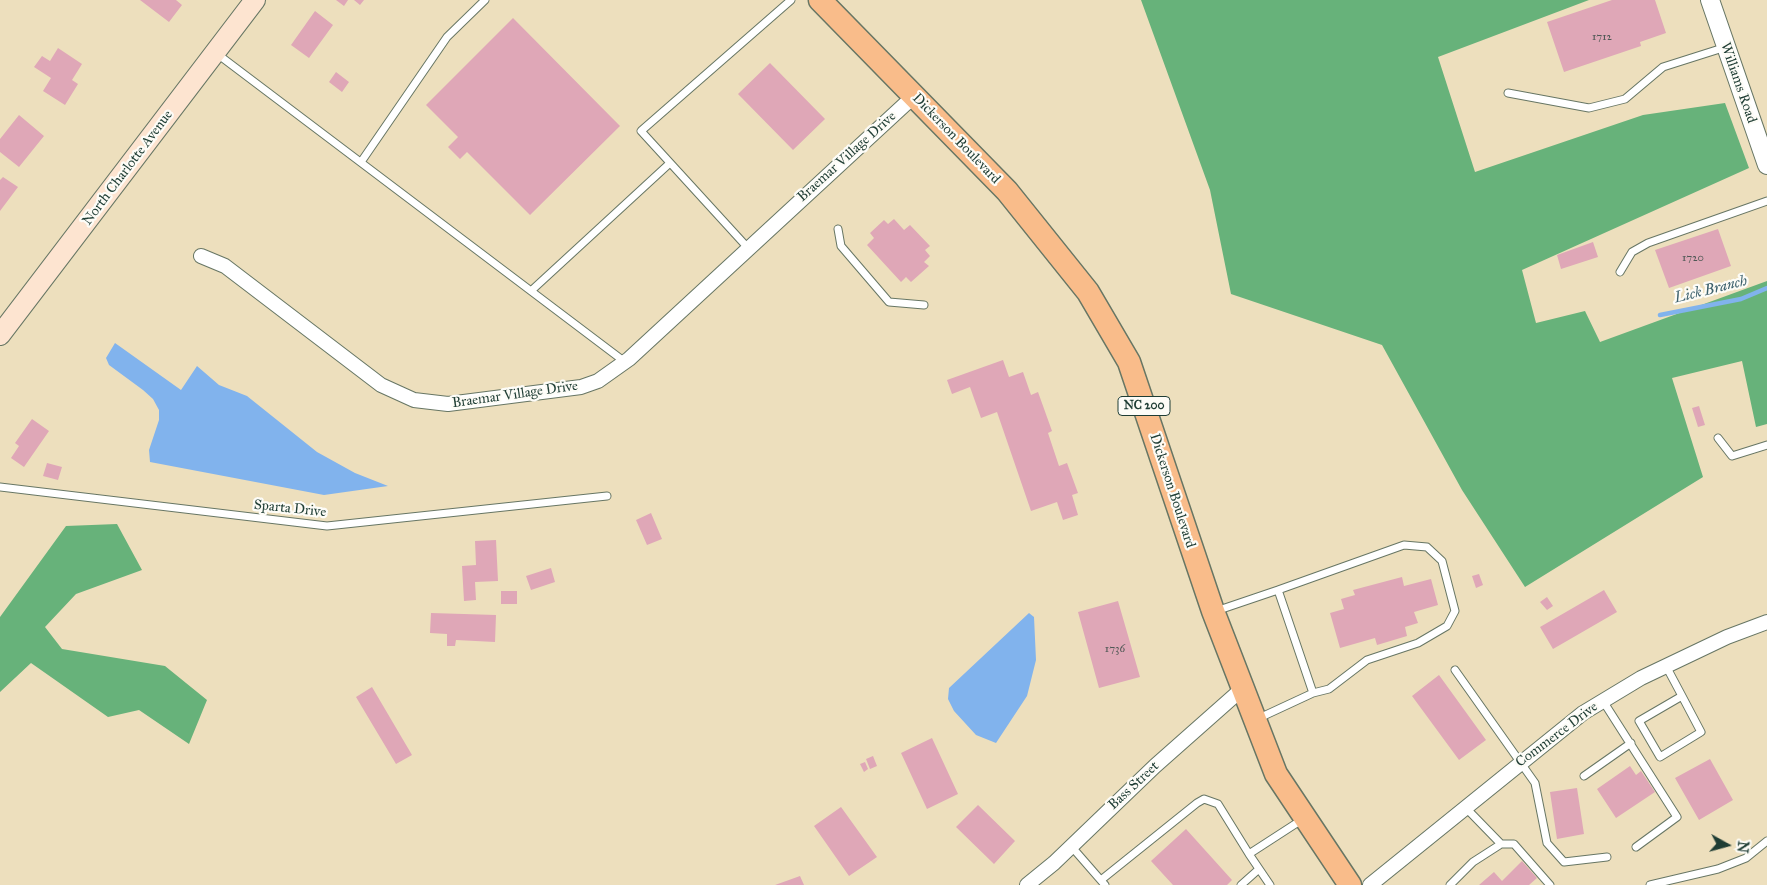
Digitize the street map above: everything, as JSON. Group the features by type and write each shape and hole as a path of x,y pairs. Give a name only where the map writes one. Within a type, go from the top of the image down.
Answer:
{"main road":[{"name":"North Charlotte Avenue","path":"0,335 255,0"},
{"name":"Dickerson Boulevard","path":"820,0 1007,191 1082,284 1129,362 1213,611 1276,774 1350,885"}],"street":[{"name":"Williams Road","path":"1710,0 1767,165"},
{"name":"Braemar Village Drive","path":"201,256 225,266 381,385 414,400 448,404 553,392 598,381 625,362 914,96"},
{"name":"Commerce Drive","path":"1370,885 1465,806 1583,713 1666,666 1727,637 1767,622"},
{"name":"Bass Street","path":"1027,885 1155,766 1242,689"}],"lane":[{"path":"361,162 447,37 485,0"},
{"path":"748,248 641,131 791,0"},
{"path":"1508,93 1589,108 1625,99 1663,67 1726,47"},
{"path":"216,53 625,362"},
{"path":"532,290 670,163"},
{"path":"1620,272 1632,252 1648,243 1767,201"},
{"path":"838,229 841,246 889,302 924,305"},
{"path":"1718,438 1732,456 1767,445"},
{"name":"Sparta Drive","path":"0,487 328,526 607,496"},
{"path":"1213,611 1404,545 1426,546 1442,561 1455,611 1447,626 1418,643 1367,660 1329,689 1313,693 1255,720"},
{"path":"1278,590 1313,693"},
{"path":"1666,666 1682,696 1701,732 1660,757 1639,721 1682,696"},
{"path":"1455,670 1535,784 1547,843 1564,862 1607,857"},
{"path":"1603,701 1677,817 1636,847"},
{"path":"1584,776 1631,743"},
{"path":"1071,846 1103,883 1197,803 1204,800 1218,804 1270,885"},
{"path":"1465,806 1500,844"},
{"path":"1249,854 1305,817"},
{"path":"1650,885 1718,869 1746,858 1767,841"},
{"path":"1450,885 1474,862 1500,844 1514,844 1550,885"},
{"path":"1241,885 1259,869"}],"green space":[{"path":"1141,0 1589,0 1438,57 1475,172 1643,115 1725,103 1749,168 1522,270 1536,323 1585,311 1600,342 1767,281 1767,424 1756,427 1742,361 1672,378 1703,477 1525,587 1462,490 1382,345 1231,294 1210,190"},
{"path":"117,524 142,570 76,594 45,627 62,649 165,666 207,700 189,744 139,710 108,717 31,663 0,692 0,617 66,526"}],"water":[{"path":"115,343 181,390 197,366 219,385 247,396 317,452 355,473 388,486 324,495 150,462 149,450 159,420 159,410 153,399 143,390 109,365 106,358"},
{"path":"1029,613 1034,617 1036,660 1027,696 996,743 976,735 954,711 948,699 949,688"}],"building":[{"path":"140,0 176,0 182,5 169,22"},
{"path":"336,0 348,0 344,6"},
{"path":"354,0 364,0 360,5"},
{"path":"1612,0 1655,0 1666,33 1640,42 1641,46 1564,72 1547,22"},
{"path":"315,11 333,25 309,58 291,45"},
{"path":"513,18 620,126 530,215 467,152 460,159 448,147 458,137 426,105"},
{"path":"58,48 82,64 72,80 78,84 65,105 43,91 51,78 34,67 42,56 50,61"},
{"path":"770,63 825,119 793,150 738,94"},
{"path":"336,72 349,82 342,92 329,82"},
{"path":"19,115 44,136 19,167 0,152 0,139"},
{"path":"3,177 18,187 0,211 0,180"},
{"path":"894,219 904,230 910,225 930,246 925,250 930,256 924,262 929,266 911,282 906,277 901,282 867,245 874,238 870,233 884,220 888,224"},
{"path":"1718,229 1731,266 1669,288 1655,250"},
{"path":"1593,242 1598,257 1561,269 1557,255"},
{"path":"1003,360 1009,377 1023,372 1031,395 1038,392 1052,431 1048,433 1059,466 1067,463 1078,493 1072,495 1078,515 1063,520 1057,502 1031,511 997,412 981,418 970,387 952,394 947,380"},
{"path":"1699,406 1705,425 1698,427 1692,408"},
{"path":"32,419 49,431 24,467 11,458 19,446 15,443"},
{"path":"47,463 62,467 58,480 43,476"},
{"path":"651,513 662,539 647,545 636,520"},
{"path":"496,540 498,581 475,582 476,600 464,601 462,566 476,565 475,541"},
{"path":"551,568 555,582 531,590 526,576"},
{"path":"1479,574 1483,585 1476,588 1472,576"},
{"path":"1402,577 1404,586 1431,579 1438,605 1414,612 1418,623 1405,627 1407,636 1377,645 1375,638 1340,648 1330,613 1344,609 1341,599 1355,595 1353,590"},
{"path":"1604,590 1617,612 1553,649 1540,627"},
{"path":"501,591 517,591 517,604 501,604"},
{"path":"1547,597 1553,606 1547,610 1540,602"},
{"path":"1118,601 1140,677 1099,688 1078,612"},
{"path":"431,613 496,615 495,642 456,640 455,646 447,646 447,634 430,633"},
{"path":"1439,675 1486,740 1459,760 1412,696"},
{"path":"372,687 412,755 396,764 356,697"},
{"path":"932,738 958,794 927,809 901,753"},
{"path":"873,756 877,766 870,769 866,759"},
{"path":"1710,759 1733,800 1699,820 1675,778"},
{"path":"865,762 868,769 864,772 860,764"},
{"path":"1630,766 1636,775 1641,771 1655,792 1616,818 1597,789"},
{"path":"1577,788 1584,834 1557,839 1550,792"},
{"path":"978,805 1015,841 994,864 956,827"},
{"path":"841,807 877,857 849,876 814,826"},
{"path":"1186,829 1232,880 1227,885 1173,885 1151,861"},
{"path":"1522,861 1537,878 1529,885 1479,885 1494,872 1502,881"},
{"path":"800,876 804,885 775,885"}],"waterway":[{"name":"Lick Branch","path":"1660,315 1741,299 1767,288"}]}
